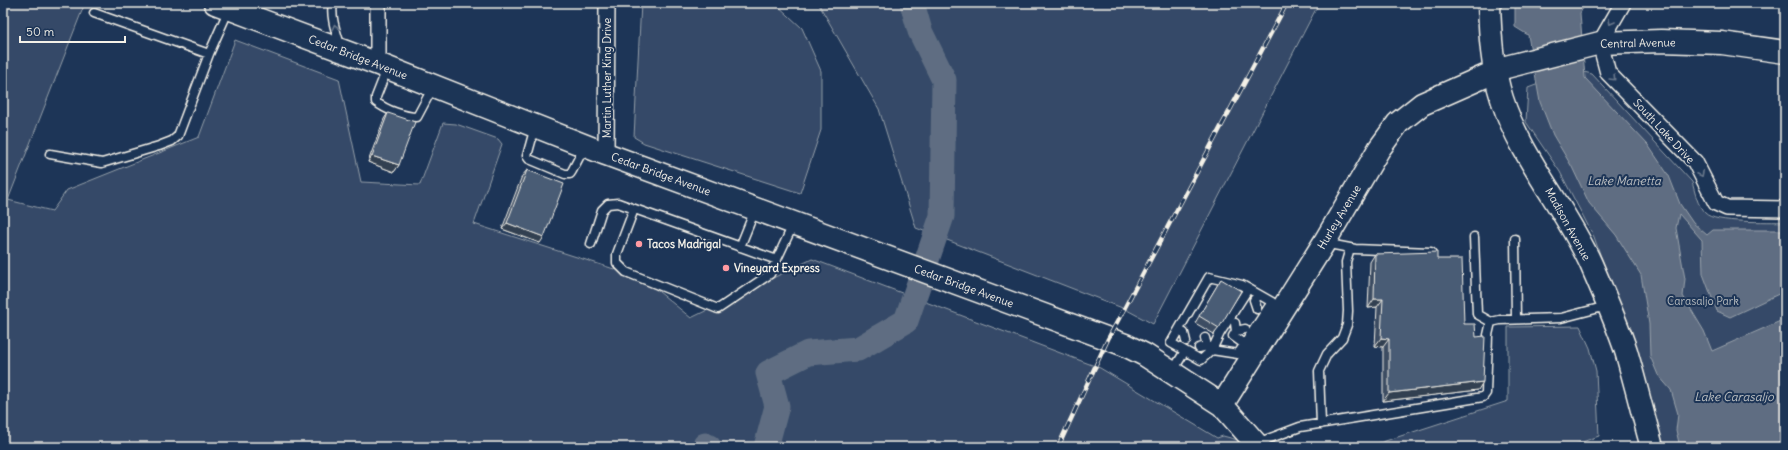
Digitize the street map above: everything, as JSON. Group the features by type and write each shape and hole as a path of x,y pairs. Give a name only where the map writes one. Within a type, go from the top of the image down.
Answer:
{"main road":[{"name":"Madison Avenue","path":"1489,3 1490,30 1502,100 1525,151 1573,228 1590,263 1625,350 1652,447"},
{"name":"Cedar Bridge Avenue","path":"222,6 342,50 606,154 794,222 997,299 1108,339 1145,355 1222,405 1257,445"},
{"name":"Central Avenue","path":"1498,70 1598,43 1661,41 1722,43 1785,52"},
{"name":"Hurley Avenue","path":"1222,405 1244,353 1324,243 1379,149 1398,123 1422,104 1498,70"}],"street":[{"path":"378,3 383,66"},
{"name":"Martin Luther King Drive","path":"606,154 607,3"},
{"path":"1598,43 1623,3"},
{"name":"South Lake Drive","path":"1598,43 1608,73 1695,162 1716,203 1727,208 1785,209"}],"lane":[{"path":"334,3 332,10 342,50"},
{"path":"50,154 102,163 172,141 178,136 209,54 222,6"},
{"path":"94,13 209,54"},
{"path":"383,66 376,96 376,102 381,106 412,117 417,117 433,86"},
{"path":"536,127 527,156 529,159 565,174 570,174 585,146"},
{"path":"591,244 602,210 608,204 618,204 777,260"},
{"path":"740,247 756,208"},
{"path":"634,209 617,254 617,263 626,272 718,309 770,274 794,222"},
{"path":"1474,237 1477,314 1490,322 1500,320 1561,318 1608,306"},
{"path":"1515,239 1516,320"},
{"path":"1324,243 1350,248 1431,252"},
{"path":"1321,424 1319,371 1327,354 1342,338 1347,325 1348,311 1346,262 1350,248"},
{"path":"1248,289 1220,333 1206,346 1201,360 1171,343 1185,334 1209,277 1242,285 1248,289 1256,297 1278,305"},
{"path":"1246,303 1256,297"},
{"path":"1256,297 1256,309"},
{"path":"1257,445 1300,427 1483,397 1486,393 1488,335 1490,322"},
{"path":"1244,353 1233,336 1235,327 1245,329"},
{"path":"1206,346 1244,353"},
{"path":"1172,372 1185,351"}],"green space":[{"path":"3,3 85,3 8,200 52,211 67,190 199,137 235,40 339,79 361,182 420,185 443,123 456,124 498,139 502,144 474,224 642,278 691,318 812,259 1100,368 1217,438 1223,436 1264,447 3,447"},
{"path":"641,3 775,3 802,28 821,71 821,130 800,193 644,143 634,137"},
{"path":"818,3 1319,3 1153,324 1125,309 916,228 879,109"},
{"name":"Carasaljo Park","path":"1576,70 1592,74 1692,182 1698,202 1705,213 1711,217 1719,219 1785,222 1785,447 1659,447 1623,319 1594,237 1560,172 1526,122 1528,88"},
{"path":"1580,326 1590,348 1596,371 1599,436 1574,445 1574,447 1367,447 1508,401 1508,327"}],"water":[{"name":"Carasaljo Park","path":"1515,3 1586,3 1580,13 1585,78 1648,145 1669,176 1680,204 1693,223 1707,235 1713,230 1785,230 1785,291 1730,317 1717,311 1703,274 1702,240 1679,214 1676,228 1685,279 1683,296 1704,331 1712,351 1785,319 1785,447 1680,447 1676,430 1678,414 1671,390 1658,375 1650,356 1649,324 1641,275 1616,235 1589,203 1572,167 1553,135 1540,102 1528,35 1515,27"}],"building":[{"path":"388,113 415,122 399,165 372,156"},
{"path":"527,170 564,184 544,237 507,223"},
{"path":"1437,252 1437,259 1462,259 1464,324 1475,324 1476,337 1485,336 1483,382 1389,393 1389,339 1381,338 1383,299 1374,299 1375,254"},
{"path":"1221,279 1241,291 1219,328 1199,316"}],"waterway":[{"path":"766,447 777,406 768,373 808,353 858,349 906,321 942,216 944,80 920,31 912,3"},
{"path":"704,447 705,445 709,447"}],"railway":[{"path":"1058,447 1108,339 1287,3"}],"place":[{"name":"Tacos Madrigal","path":"639,244"},
{"name":"Vineyard Express","path":"726,268"}],"water label":[{"name":"Lake Manetta","path":"1624,181"},
{"name":"Lake Carasaljo","path":"1734,397"}]}
